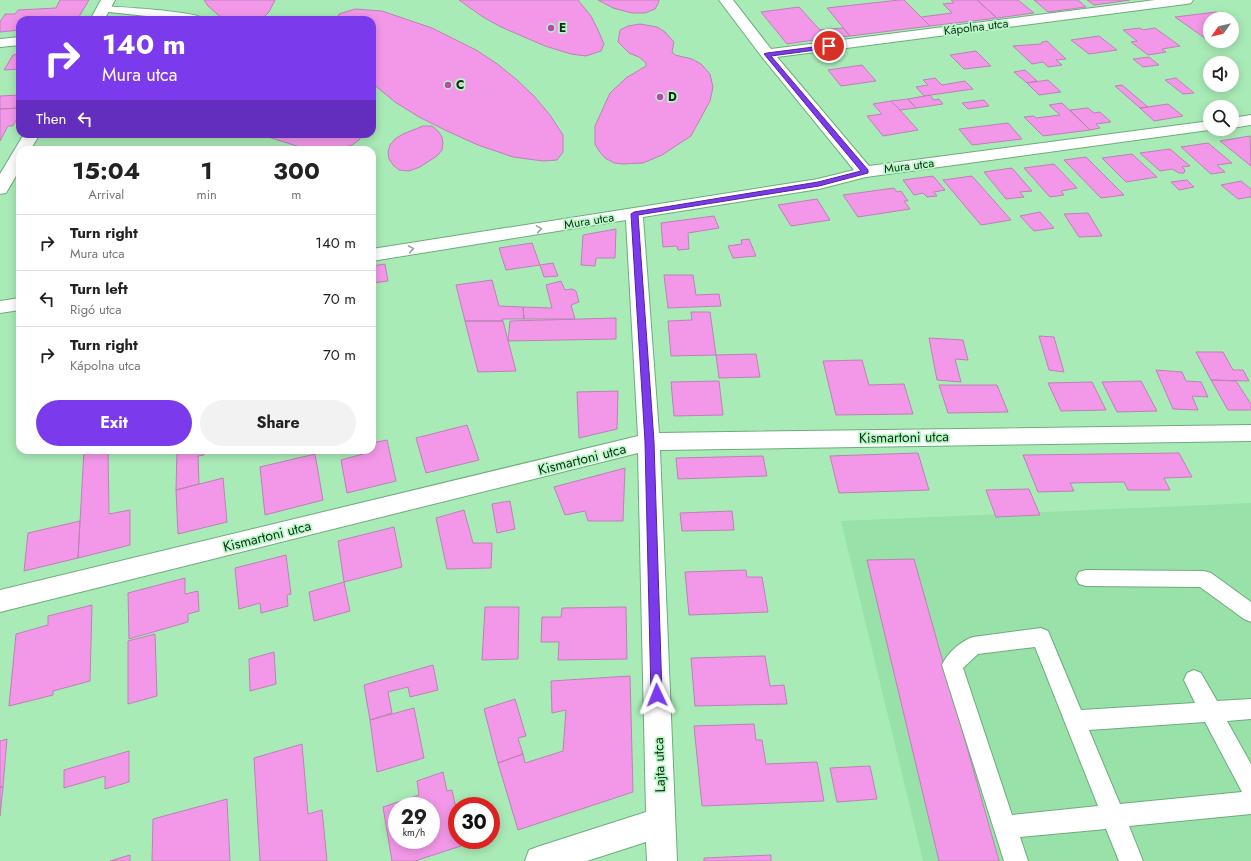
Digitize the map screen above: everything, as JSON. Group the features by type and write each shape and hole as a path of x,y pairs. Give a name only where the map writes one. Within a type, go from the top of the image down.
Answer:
{"street":[{"path":"726,0 767,54 865,172"},
{"name":"Kápolna utca","path":"767,54 1186,0"},
{"path":"0,43 16,41"},
{"path":"1239,122 1251,120"},
{"name":"Mura utca","path":"376,254 819,184 865,172 1203,127"},
{"path":"0,188 16,161"},
{"name":"Lajta utca","path":"634,214 649,442 662,861"},
{"path":"0,307 16,305"},
{"name":"Kismartoni utca","path":"0,601 649,442 681,440 1251,433"},
{"path":"540,861 661,822"}],"lane":[{"path":"103,10 179,16"},
{"path":"1086,578 1204,578 1251,613"},
{"path":"1016,861 952,665 973,646 1041,637 1131,861"},
{"path":"1194,680 1251,786"},
{"path":"1074,720 1251,708"},
{"path":"1005,827 1251,803"}],"shaded area":[{"path":"1251,503 1251,861 923,861 841,521"}],"building":[{"path":"60,0 89,0 79,16 16,16 16,30 0,32 0,22 5,14 15,14 18,10 56,8"},
{"path":"204,0 275,0 269,12 265,16 219,16 208,6"},
{"name":"E","path":"459,0 578,0 591,16 604,44 601,51 586,56 571,54 545,46 501,27 483,17"},
{"path":"598,0 659,0 655,9 645,13 632,13 613,8"},
{"path":"904,0 930,26 850,36 827,8"},
{"path":"951,0 977,0 997,18 930,26 921,17 952,13 943,4 954,3"},
{"path":"977,0 1018,0 1034,13 997,18"},
{"path":"1034,0 1078,0 1086,7 1048,12"},
{"path":"1087,0 1130,0 1094,5"},
{"path":"799,7 827,38 787,44 761,12"},
{"name":"C","path":"355,9 382,11 432,28 476,50 496,63 534,96 550,115 563,135 563,152 557,160 543,161 513,157 478,145 419,117 395,102 376,86 376,16 338,16 339,14"},
{"path":"1203,14 1203,37 1175,17"},
{"name":"D","path":"640,24 657,27 665,32 674,42 672,52 675,55 692,59 701,64 710,74 713,87 710,101 691,136 662,155 643,163 614,163 605,158 595,144 595,126 610,93 626,78 646,66 646,63 639,57 629,53 618,42 620,30 628,26"},
{"path":"843,28 850,36 827,38 820,30"},
{"path":"1140,28 1143,30 1155,28 1180,46 1162,49 1166,52 1148,55 1131,42 1137,41 1123,30"},
{"path":"1099,36 1117,50 1089,54 1071,40"},
{"path":"1047,41 1066,59 1056,60 1062,65 1048,67 1043,62 1032,64 1013,46 1041,44 1042,42"},
{"path":"976,51 991,66 964,69 950,55"},
{"path":"13,55 16,55 16,69 4,70"},
{"path":"1149,57 1159,65 1143,67 1133,59"},
{"path":"862,65 876,81 841,86 828,70"},
{"path":"1025,70 1037,81 1027,83 1014,72"},
{"path":"935,78 942,85 965,81 973,89 924,96 916,87 928,85 923,80"},
{"path":"1176,78 1194,93 1183,94 1165,80"},
{"path":"1048,80 1061,92 1039,95 1027,83"},
{"path":"1122,85 1148,107 1140,108 1115,86"},
{"path":"16,95 16,108 0,109 0,96"},
{"path":"930,95 934,100 939,99 943,104 916,108 908,99"},
{"path":"908,99 916,108 900,110 891,101"},
{"path":"984,100 989,106 968,109 962,103"},
{"path":"891,101 918,130 883,136 867,116 882,114 873,104"},
{"path":"1062,103 1090,130 1043,136 1024,117 1034,116 1036,118 1060,115 1049,105"},
{"path":"1168,104 1183,116 1154,121 1140,108"},
{"path":"16,108 16,120 13,126 8,126 0,141 0,109"},
{"path":"1088,108 1094,113 1100,112 1111,122 1096,124 1100,128 1090,130 1070,110"},
{"path":"1008,123 1022,139 972,145 959,129"},
{"path":"423,126 432,126 438,131 442,137 442,150 437,156 420,167 409,171 399,170 389,159 388,152 390,145 395,139 403,134"},
{"path":"1250,136 1251,166 1220,141"},
{"path":"272,138 360,138 352,145 348,146 297,146"},
{"path":"1208,143 1232,163 1217,165 1225,172 1211,174 1181,147"},
{"path":"1170,149 1190,166 1182,167 1185,170 1184,173 1179,173 1172,169 1160,171 1140,153"},
{"path":"1132,154 1157,177 1126,182 1102,158"},
{"path":"1086,157 1124,195 1101,198 1064,160"},
{"path":"1054,164 1077,188 1061,191 1064,195 1050,197 1024,168"},
{"path":"1012,168 1032,191 1020,192 1024,197 1006,199 984,172"},
{"path":"933,176 945,190 934,192 937,196 927,197 923,193 914,195 903,180"},
{"path":"972,176 1011,220 981,225 943,180"},
{"path":"1187,180 1194,187 1179,190 1171,182"},
{"path":"1241,181 1251,189 1251,197 1238,199 1221,185"},
{"path":"894,188 897,192 901,191 908,201 904,201 910,209 858,217 843,195"},
{"path":"817,199 830,220 791,226 778,205"},
{"path":"1040,212 1054,228 1034,231 1020,216"},
{"path":"1088,213 1102,236 1079,237 1064,214"},
{"path":"714,216 719,228 688,233 689,249 678,250 677,246 663,247 661,223"},
{"path":"616,229 615,258 596,258 595,266 581,265 583,235"},
{"path":"749,239 756,256 733,258 728,246 742,244 741,240"},
{"path":"532,243 540,265 506,270 499,248"},
{"path":"553,263 558,276 544,277 540,265"},
{"path":"385,264 388,281 376,283 376,265"},
{"path":"664,275 693,275 696,295 719,294 721,306 668,308"},
{"path":"492,280 499,306 523,307 524,319 502,319 503,321 465,321 456,285"},
{"path":"561,281 565,290 572,289 576,291 579,302 571,305 575,319 524,319 523,307 552,308 546,285"},
{"path":"691,312 710,312 716,355 671,356 668,321 692,320"},
{"path":"616,318 616,339 508,341 510,321"},
{"path":"465,321 503,321 516,371 478,372"},
{"path":"1039,336 1054,337 1064,372 1049,370"},
{"path":"929,338 963,340 968,360 955,359 961,382 937,380"},
{"path":"1196,352 1223,352 1233,370 1243,370 1249,381 1211,380"},
{"path":"756,354 760,377 719,378 716,355"},
{"path":"862,360 869,385 904,384 913,414 836,415 823,361"},
{"path":"1156,370 1182,372 1186,381 1201,382 1208,397 1192,396 1198,410 1173,409"},
{"path":"1211,380 1236,381 1251,404 1251,410 1228,410"},
{"path":"719,381 723,415 674,416 671,382"},
{"path":"1141,381 1157,411 1117,412 1102,382"},
{"path":"1092,382 1106,410 1061,411 1048,383"},
{"path":"939,385 997,385 1008,412 948,413"},
{"path":"618,391 617,429 579,438 577,392"},
{"path":"467,425 479,460 426,473 416,438"},
{"path":"387,440 396,481 347,493 341,460 363,454 376,454 376,442"},
{"path":"918,453 929,490 839,493 830,456"},
{"path":"1179,453 1192,477 1164,478 1170,490 1128,490 1124,482 1070,483 1074,491 1038,492 1023,455"},
{"path":"84,454 108,454 109,514 130,510 130,545 78,558"},
{"path":"177,454 204,454 198,456 199,484 176,490"},
{"path":"315,454 323,500 265,515 260,467"},
{"path":"763,456 767,476 678,479 676,458"},
{"path":"625,468 623,521 588,521 585,511 565,515 554,487"},
{"path":"223,478 227,522 178,534 176,490"},
{"path":"1029,489 1040,515 996,517 986,490"},
{"path":"510,501 515,529 497,533 492,504"},
{"path":"464,510 473,543 492,543 491,568 447,569 436,518"},
{"path":"732,511 734,530 682,531 680,513"},
{"path":"80,521 78,558 24,571 28,533"},
{"path":"394,527 402,567 344,582 338,541"},
{"path":"286,555 291,594 287,595 288,606 261,613 260,603 239,609 235,568"},
{"path":"914,559 999,861 939,861 867,560"},
{"path":"746,570 747,577 762,577 768,612 689,615 685,572"},
{"path":"185,578 185,594 198,591 199,611 188,614 188,622 129,639 128,593"},
{"path":"344,582 350,611 314,621 309,592"},
{"path":"92,605 90,681 53,691 53,695 9,706 16,634 48,625 48,616"},
{"path":"485,607 519,607 518,659 482,660"},
{"path":"626,607 627,659 558,660 559,642 541,642 542,617 561,617 562,608"},
{"path":"155,634 157,696 128,704 128,641"},
{"path":"274,652 276,684 250,691 249,659"},
{"path":"765,656 770,686 784,685 787,704 695,706 691,658"},
{"path":"433,665 438,690 410,697 408,687 388,692 392,713 370,720 364,685"},
{"path":"630,676 633,792 518,830 498,763 523,754 525,763 563,751 566,710 552,713 551,681"},
{"path":"515,699 526,736 518,738 523,754 498,763 484,709"},
{"path":"414,708 424,758 377,772 370,720"},
{"path":"754,724 756,740 762,740 766,764 817,762 824,801 702,806 694,726"},
{"path":"7,739 3,787 0,787 0,741"},
{"path":"302,744 308,814 322,810 327,861 260,861 254,758"},
{"path":"129,751 129,782 105,789 105,776 64,788 64,770"},
{"path":"870,766 877,799 837,802 830,768"},
{"path":"443,772 447,791 452,790 454,797 448,797 448,849 452,849 415,861 392,861 390,849 440,849 440,797 413,797 419,795 417,781"},
{"path":"0,787 3,787 0,816"},
{"path":"227,799 230,861 152,861 153,819"},
{"path":"388,805 388,837 383,807"},
{"path":"130,855 130,861 110,861"},
{"path":"771,855 771,861 704,861 704,858"}],"place":[{"name":"E","path":"551,28"},
{"name":"C","path":"448,85"},
{"name":"D","path":"660,97"}],"route":[{"path":"657,695 649,442 634,214 819,184 865,172 767,54 829,46"}]}
